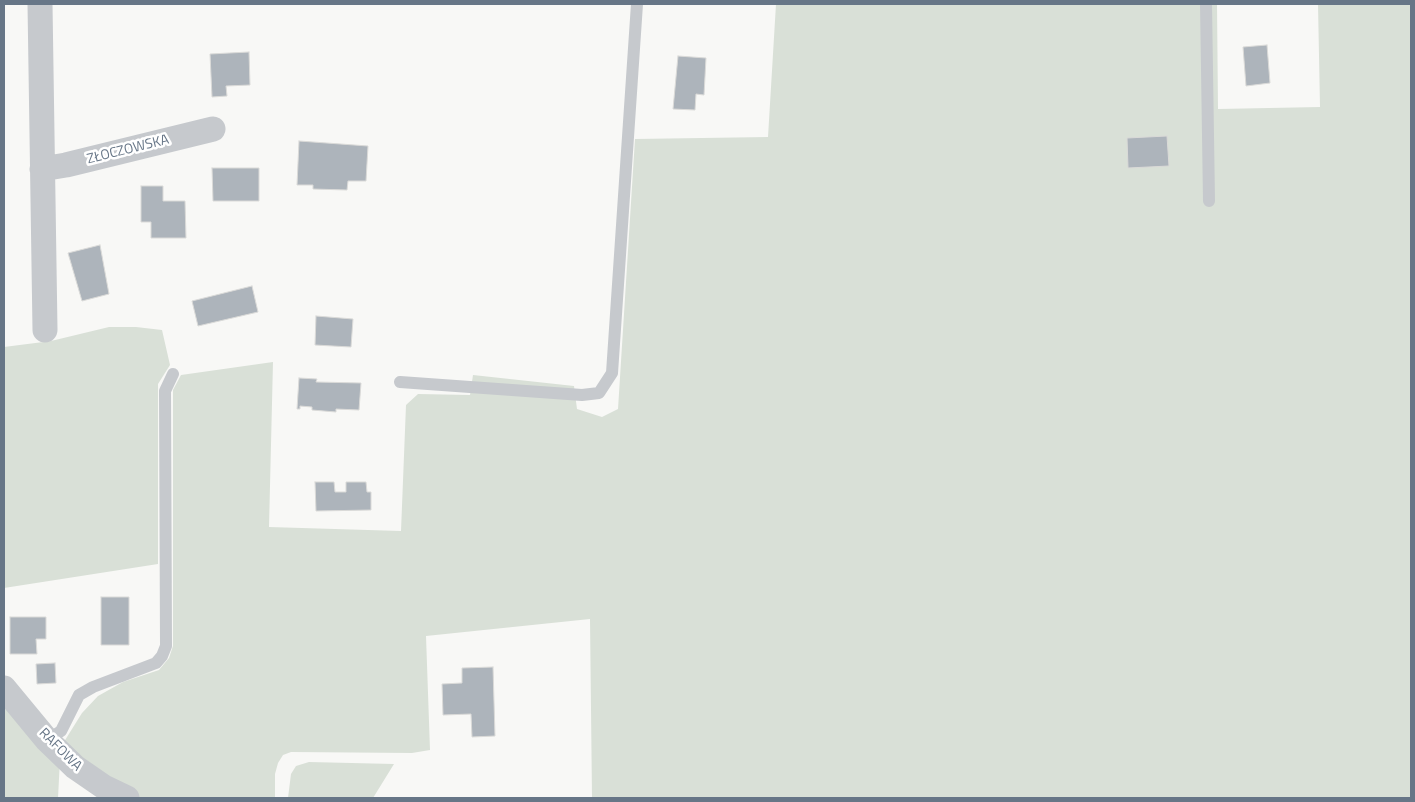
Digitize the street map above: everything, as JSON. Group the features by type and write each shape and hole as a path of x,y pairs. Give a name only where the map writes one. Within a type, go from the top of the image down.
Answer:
{"street":[{"path":"40,4 45,330"},
{"name":"ZŁOCZOWSKA","path":"42,169 66,165 213,129"},
{"name":"RAFOWA","path":"4,688 47,740 75,767 104,787 127,798"}],"lane":[{"path":"400,382 582,396 599,393 612,373 638,4"},
{"path":"1206,4 1209,201"},
{"path":"47,740 61,731 79,695 92,687 156,663 162,656 166,646 165,391 173,374"}],"shaded area":[{"path":"776,4 1217,4 1218,109 1320,107 1318,4 1411,4 1411,798 592,798 590,619 426,636 430,750 412,753 291,752 283,755 278,763 275,774 275,798 139,798 62,745 82,713 98,696 123,682 159,670 169,658 173,646 173,390 181,375 273,362 269,527 401,531 406,405 418,394 470,395 473,375 574,386 577,409 602,417 618,409 635,139 768,137"},
{"path":"109,327 136,327 162,330 170,365 158,384 158,564 4,588 4,347 51,341"},
{"path":"4,697 60,759 58,798 4,798"},
{"path":"309,762 394,764 373,798 288,798 291,774 296,766"}],"building":[{"path":"1267,45 1270,83 1246,86 1243,47"},
{"path":"249,52 250,85 226,86 227,96 212,97 210,54"},
{"path":"678,56 706,58 704,95 696,94 695,110 673,109"},
{"path":"1167,136 1169,166 1128,168 1127,138"},
{"path":"299,141 368,146 366,181 348,181 347,190 313,189 313,185 297,185"},
{"path":"212,168 259,168 259,201 213,201"},
{"path":"141,186 163,186 163,201 185,201 186,238 151,238 151,222 141,222"},
{"path":"100,245 109,294 82,301 68,253"},
{"path":"252,286 258,312 198,326 192,301"},
{"path":"316,316 353,319 351,347 315,345"},
{"path":"299,378 317,379 316,382 361,383 359,410 336,409 336,412 312,410 312,407 300,406 300,409 297,409"},
{"path":"315,482 334,482 335,492 346,492 346,482 366,482 367,492 371,492 371,510 316,511"},
{"path":"101,597 129,597 129,645 101,645"},
{"path":"10,617 46,617 46,639 36,639 37,654 10,654"},
{"path":"55,663 56,683 37,684 36,664"},
{"path":"493,667 495,736 472,737 471,714 443,715 442,684 462,683 462,668"}]}
